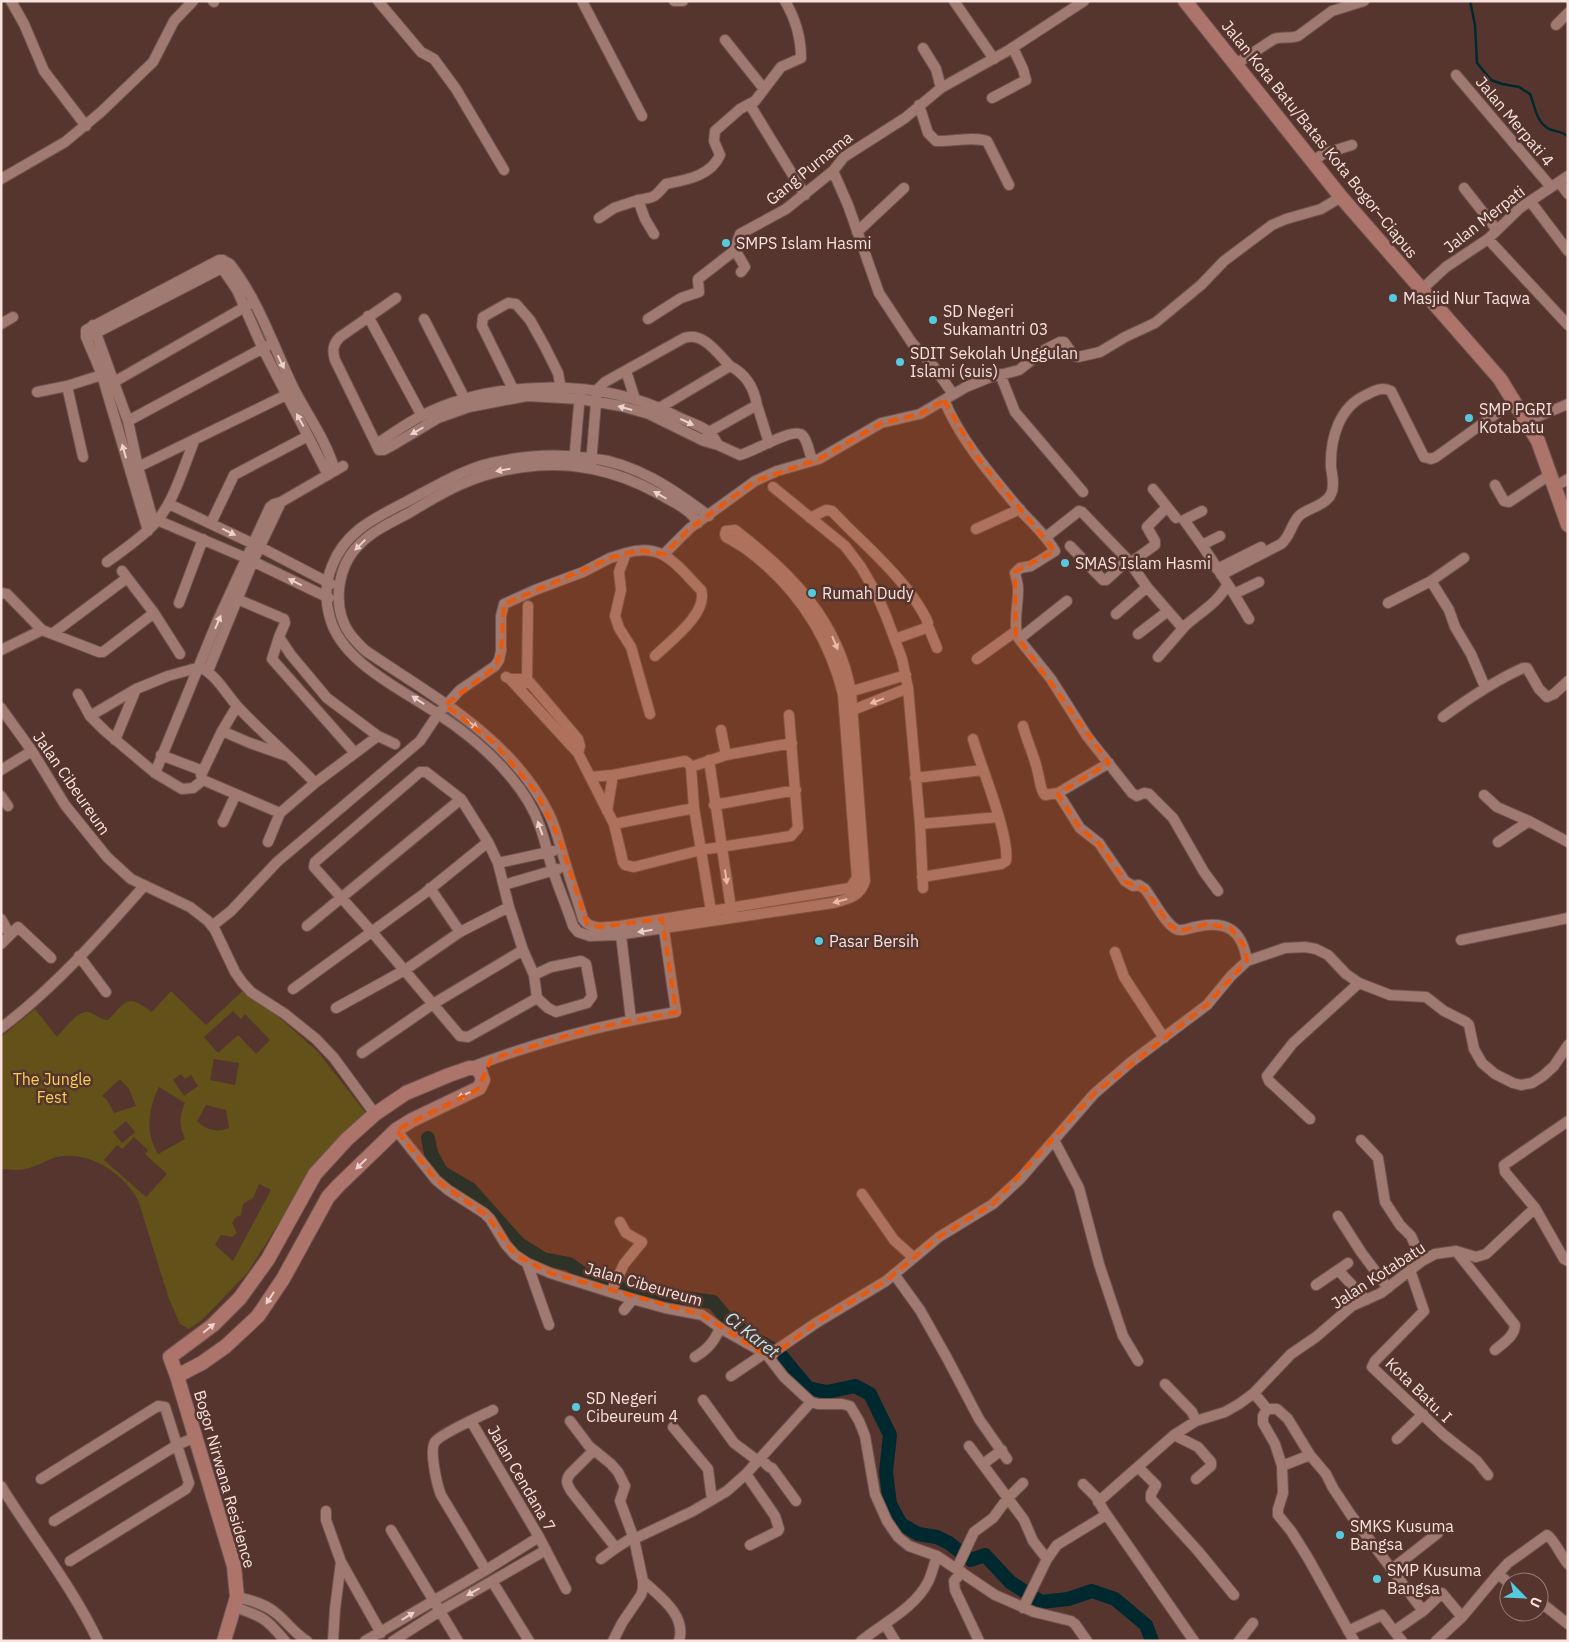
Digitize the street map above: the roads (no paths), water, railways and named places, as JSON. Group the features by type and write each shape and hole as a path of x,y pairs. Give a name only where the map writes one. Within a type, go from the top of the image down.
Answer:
{"street":[{"path":"10,1 24,24 44,71 86,126"},
{"path":"1,179 64,142 86,126 153,62 174,21 193,1"},
{"path":"378,1 421,52 434,59 456,89 504,170"},
{"path":"582,1 642,116"},
{"path":"674,1 683,1"},
{"path":"599,218 614,208 638,200 652,198 659,194 666,184 693,179 716,162 720,154 714,141 715,131 740,109 750,105 781,67 801,58 797,31 791,11 785,1"},
{"path":"954,1 994,58"},
{"name":"Gang Purnama","path":"648,319 681,298 698,292 700,289 698,279 735,250 736,241 740,234 786,209 805,195 833,171 844,157 901,121 941,88 1013,48 1084,1"},
{"name":"Jalan Kota Batu/Batas Kota Bogor–Ciapus","path":"1185,1 1341,197 1491,368 1527,421 1538,441 1568,525"},
{"path":"1236,64 1274,39 1298,36 1332,11 1364,1"},
{"path":"1556,25 1568,12"},
{"path":"725,40 764,89"},
{"path":"923,48 936,69 941,88"},
{"path":"992,98 1026,80 1013,48"},
{"name":"Jalan Merpati 4","path":"1456,75 1559,182 1568,194"},
{"path":"750,105 805,195"},
{"path":"919,105 928,133 936,141 953,142 973,139 987,141 1009,184"},
{"path":"1312,162 1323,154 1352,145"},
{"path":"833,171 875,284 884,302 912,343 934,366 949,397 956,425 1020,509 1046,537 1054,551 1030,566 1020,568 1015,573 1018,588 1016,606 1017,635 1050,679 1087,736 1134,795 1149,794 1173,818 1204,872 1218,891"},
{"name":"Jalan Merpati","path":"1422,290 1446,267 1488,239 1510,216 1559,182"},
{"path":"857,232 904,188"},
{"path":"1464,188 1497,230"},
{"path":"664,554 701,517 755,481 776,471 819,459 881,424 920,414 988,378 1019,370 1046,349 1060,342 1064,342 1074,356 1078,357 1100,352 1125,337 1149,327 1201,284 1224,261 1263,231 1286,218 1321,209 1341,197"},
{"path":"638,200 643,215 654,234"},
{"path":"1530,201 1568,252"},
{"path":"1488,239 1568,325"},
{"path":"735,250 745,267 742,272"},
{"path":"153,525 128,420 92,332 212,262 222,264 272,343 335,471"},
{"path":"396,298 340,337 335,342 333,350 335,360 378,450 384,450 467,403 562,393"},
{"path":"513,390 482,326 483,317 508,303 516,304 530,320 558,372 562,393"},
{"path":"249,305 263,349 286,395 308,436 335,471"},
{"path":"37,392 109,376 249,305"},
{"path":"368,316 422,416"},
{"path":"1,324 13,317"},
{"path":"424,319 467,403"},
{"path":"591,463 597,396 605,382 684,338 692,336 700,337 747,380 754,391 769,443"},
{"path":"128,420 272,343"},
{"path":"648,414 730,366"},
{"path":"626,371 635,399"},
{"path":"1000,374 1014,412 1083,492"},
{"path":"109,376 153,525"},
{"path":"67,386 83,457"},
{"path":"1222,576 1281,544 1286,539 1299,516 1330,496 1333,487 1331,460 1334,434 1339,421 1349,407 1359,398 1382,389 1391,391 1424,457 1431,459 1514,401"},
{"path":"376,444 422,416 513,390 635,399 659,408 718,445 740,454 788,434 799,433 805,438 811,457"},
{"path":"574,461 580,394"},
{"path":"138,467 286,395"},
{"path":"597,396 707,437"},
{"path":"707,437 757,404"},
{"path":"1527,421 1556,410"},
{"path":"211,523 234,475 308,436"},
{"path":"108,562 153,525 169,504 195,439"},
{"path":"701,517 687,499 654,478 626,467 530,456 486,464 437,484 366,524 348,538 335,558 327,582 326,596 330,620 335,632 359,661 467,734 489,753 510,776 530,804 539,823 553,871 573,926 578,932 590,936 621,935 663,924 731,913 847,889 854,884 857,878 847,693 848,676 830,629 813,604 788,574 735,530 730,529 726,531 726,537 747,550 774,573 808,611 827,645 847,693"},
{"path":"574,461 526,466 493,472 449,488 374,532 350,556 342,573 339,603 342,616 350,634 366,651 483,733 520,770 549,814 583,919 589,926 663,924"},
{"path":"204,669 218,622 250,559 270,507 335,471"},
{"path":"1495,485 1504,501 1509,502 1552,481 1568,478"},
{"path":"773,487 845,546 876,593 895,639 908,688 920,824 922,882 1004,863 1006,857 999,817 973,739"},
{"path":"1153,489 1176,518"},
{"path":"169,504 340,587"},
{"path":"1070,546 1103,580 1106,580 1155,545 1155,541 1146,527 1167,507"},
{"path":"976,529 1020,509"},
{"path":"810,518 826,510 832,511 883,560 921,609 937,648"},
{"path":"1046,537 1080,511 1129,562 1147,587 1180,625 1184,626"},
{"path":"1202,511 1184,520 1249,619"},
{"path":"153,525 203,539 250,559 339,603"},
{"path":"1202,545 1220,536"},
{"path":"1222,576 1279,538"},
{"path":"179,603 203,539"},
{"path":"212,926 231,911 277,862 420,741 445,705 472,681 496,665 501,651 501,616 504,604 583,572 610,558 626,553 638,550 664,554 701,590 703,596 702,603 689,623 655,656"},
{"path":"626,553 619,575 621,590 615,616 619,628 631,648 650,714"},
{"path":"1388,603 1431,581 1464,558"},
{"path":"155,773 161,755 237,599 250,559"},
{"path":"1,650 47,632 124,574 154,613 180,654"},
{"path":"1158,657 1184,626 1204,611 1220,595 1222,576"},
{"path":"1431,581 1445,603 1454,627 1471,654 1485,687"},
{"path":"1234,594 1259,582"},
{"path":"1116,614 1147,587"},
{"path":"1,593 7,594 47,632 95,651 103,652 154,613"},
{"path":"237,599 284,619 285,623 272,659 355,753"},
{"path":"978,659 1067,601"},
{"path":"520,691 527,679 528,606"},
{"path":"1138,634 1168,611"},
{"path":"895,639 928,626"},
{"path":"280,637 291,655 327,698 378,736 395,744"},
{"path":"1443,717 1485,687 1524,667 1547,697 1554,694 1568,681"},
{"path":"90,716 136,690 168,676 204,669"},
{"path":"204,669 237,706 315,783"},
{"path":"847,693 906,675"},
{"path":"527,679 507,678 520,691 549,712 578,739 580,746 578,753 592,777 614,824 620,856 625,865 634,867 700,850 791,836 795,833 798,828 790,715"},
{"path":"527,679 549,712"},
{"path":"849,712 908,688"},
{"path":"115,740 136,690"},
{"path":"78,694 90,716 115,740 155,773 182,789 194,788 203,776 222,731 237,706"},
{"path":"316,707 327,698"},
{"name":"Jalan Cibeureum","path":"1,708 32,752 65,805 108,857 125,874 144,886 190,907 212,926 242,982 251,992 285,1014 316,1039 334,1058 375,1114"},
{"path":"1023,726 1038,768 1042,791 1046,795 1058,793 1109,763"},
{"path":"722,730 726,755"},
{"path":"222,731 250,744 290,757"},
{"path":"268,842 280,812 378,736"},
{"path":"690,767 726,755 792,742"},
{"path":"1,770 32,752"},
{"path":"161,755 236,794 280,812"},
{"path":"709,760 731,913"},
{"path":"592,777 688,762 700,850 712,916"},
{"path":"915,778 983,770"},
{"path":"534,975 551,967 581,961 586,964 592,993 591,999 586,1003 556,1012 548,1008 537,998 534,975 523,950 509,907 498,863 488,842 462,799 426,772 420,772 315,862 314,867 462,1038 468,1037 537,998"},
{"path":"607,812 613,775"},
{"path":"714,804 796,790"},
{"path":"1058,793 1080,828 1099,843 1125,881 1133,886 1140,885 1145,889 1170,925 1180,930 1207,924 1231,928 1244,947 1247,961"},
{"path":"222,822 236,794"},
{"path":"1484,795 1497,807 1529,821 1568,842"},
{"path":"1,796 8,806"},
{"path":"307,926 462,799"},
{"path":"614,824 694,808"},
{"path":"920,824 999,817"},
{"path":"1498,842 1529,821"},
{"path":"293,989 372,932 488,842"},
{"path":"498,863 561,848"},
{"path":"504,885 566,866"},
{"path":"1,1028 35,999 79,956 144,886"},
{"path":"430,888 460,932"},
{"path":"336,1008 405,970 460,932 509,907"},
{"path":"1461,940 1568,918"},
{"path":"1,919 10,935"},
{"path":"287,1226 306,1188 324,1163 375,1114 406,1094 449,1075 530,1046 589,1029 676,1012 663,924"},
{"path":"1,944 18,927 51,958"},
{"path":"621,935 632,1020"},
{"path":"731,1376 772,1353 816,1323 873,1290 935,1240 1002,1197 1094,1094 1110,1079 1207,1005 1247,961 1285,948 1305,947 1316,949 1328,955 1346,974 1359,984 1390,995 1426,998 1470,1025 1474,1048 1482,1063 1495,1074 1513,1083 1521,1085 1532,1083 1543,1076 1554,1066 1568,1045"},
{"path":"362,1053 433,1004 523,950"},
{"path":"1115,952 1124,977 1164,1038"},
{"path":"79,956 106,992"},
{"path":"1310,1119 1269,1082 1267,1076 1293,1043 1359,984"},
{"path":"177,1376 202,1363 226,1346 258,1316 283,1279 328,1197 339,1185 396,1130 412,1120 479,1088 491,1059"},
{"path":"469,1068 476,1068 483,1075"},
{"path":"1568,1121 1504,1165 1504,1172 1535,1208 1564,1259 1568,1262"},
{"name":"Jalan Cibeureum","path":"396,1130 436,1180 484,1213 490,1219 506,1245 527,1263 550,1273 613,1288 633,1299 665,1308 702,1315 720,1328 772,1353 784,1377 811,1402"},
{"path":"1054,1140 1079,1188 1089,1229 1123,1336 1138,1361"},
{"path":"1361,1140 1378,1158 1385,1202 1400,1225 1411,1236 1422,1261"},
{"path":"306,1188 315,1197 328,1197"},
{"path":"862,1194 894,1240 914,1258"},
{"name":"Jalan Kotabatu","path":"1098,1502 1174,1436 1196,1421 1224,1412 1254,1393 1291,1354 1316,1337 1352,1306 1381,1293 1422,1261 1435,1254 1456,1251 1476,1257 1486,1254 1535,1208"},
{"path":"1338,1216 1361,1252 1388,1288"},
{"path":"613,1288 624,1264 642,1242 626,1233 620,1222"},
{"path":"287,1226 294,1223 300,1224 306,1229 307,1237"},
{"name":"Bogor Nirwana Residence","path":"224,1641 236,1602 234,1566 196,1436 170,1357 213,1325 240,1298 268,1259 287,1226"},
{"path":"1456,1251 1515,1325 1513,1334 1495,1350"},
{"path":"527,1263 549,1326"},
{"path":"1316,1285 1348,1263"},
{"path":"1338,1270 1366,1300"},
{"name":"Kota Batu. I","path":"1410,1270 1424,1310 1375,1361 1372,1367 1444,1435 1476,1461 1488,1475"},
{"path":"894,1274 920,1310 978,1419 1008,1459"},
{"path":"624,1310 633,1299"},
{"path":"695,1357 708,1349 715,1340 720,1328"},
{"path":"1165,1384 1192,1412 1196,1421"},
{"path":"1254,1393 1267,1409"},
{"path":"703,1400 734,1443 772,1468 796,1501"},
{"path":"600,1559 634,1538 693,1511 727,1491 746,1474 811,1402 822,1405 846,1404 852,1408 859,1421 864,1436 875,1494 892,1529 898,1537 908,1546 937,1556 995,1595 1023,1608 1071,1621 1076,1624 1087,1641"},
{"path":"41,1479 158,1406 165,1407 189,1483 186,1490 70,1561"},
{"path":"1267,1409 1277,1409 1285,1415 1310,1456 1323,1469 1351,1515 1423,1611"},
{"path":"1267,1409 1263,1416 1263,1423 1275,1444 1282,1466 1283,1493 1278,1515 1296,1538 1354,1641"},
{"path":"486,1570 437,1486 433,1449 437,1439 493,1410"},
{"path":"1397,1439 1423,1414"},
{"name":"Jalan Cendana 7","path":"471,1421 539,1537 566,1589"},
{"path":"570,1421 593,1451 611,1464 625,1485 620,1501 634,1538 643,1581 641,1595 622,1623 613,1641"},
{"path":"673,1427 708,1469 712,1500"},
{"path":"54,1521 177,1445 196,1436"},
{"path":"1174,1436 1198,1447 1211,1462 1211,1466 1196,1479"},
{"path":"969,1446 1026,1524 1033,1541 1047,1559"},
{"path":"983,1464 1002,1450"},
{"path":"593,1451 570,1474 566,1482 616,1548"},
{"path":"1282,1466 1310,1456"},
{"path":"1138,1467 1156,1486 1151,1494 1152,1499 1234,1595"},
{"path":"746,1474 775,1516 779,1529 750,1544"},
{"path":"979,1641 967,1619 965,1608 955,1590 954,1581 974,1532 993,1518 1007,1499 1023,1483"},
{"path":"1083,1484 1096,1497 1106,1515 1194,1641"},
{"path":"1,1486 22,1521 86,1616 98,1641"},
{"path":"326,1511 326,1520 341,1562 381,1632"},
{"path":"1023,1608 1053,1549 1061,1542 1106,1515"},
{"path":"391,1530 458,1641"},
{"path":"1392,1569 1438,1533"},
{"path":"1436,1641 1462,1617 1508,1563 1547,1535 1551,1537 1561,1556 1568,1564"},
{"path":"366,1641 539,1537"},
{"path":"393,1641 440,1611 546,1550"},
{"path":"860,1641 886,1624 912,1602 928,1582 937,1556"},
{"path":"333,1641 341,1562"},
{"path":"492,1581 529,1641"},
{"path":"643,1581 676,1614 681,1631 679,1641"},
{"path":"1394,1631 1423,1611 1442,1593 1462,1617"},
{"path":"236,1602 253,1601 276,1613 295,1633 307,1641"},
{"path":"236,1602 268,1622 285,1641"},
{"path":"1549,1610 1568,1624"},
{"path":"268,1622 276,1613"},
{"path":"1348,1630 1382,1615 1402,1641"},
{"path":"1239,1641 1253,1623"},
{"path":"886,1624 895,1641"}],"waterway":[{"path":"1470,1 1475,25 1477,63 1491,80 1519,87 1530,94 1541,122 1549,129 1568,137"},
{"name":"Ci Karet","path":"428,1138 431,1153 441,1172 470,1189 519,1244 543,1259 569,1264 593,1281 621,1289 713,1302 728,1320 751,1337 778,1352 808,1388 827,1392 855,1386 870,1394 890,1435 886,1472 890,1504 901,1524 918,1534 937,1537 949,1543 971,1560 985,1555 1010,1582 1041,1602 1068,1599 1092,1591 1115,1599 1146,1625 1152,1641"}],"place":[{"name":"SMPS Islam Hasmi","path":"726,243"},
{"name":"Masjid Nur Taqwa","path":"1393,298"},
{"name":"SD Negeri Sukamantri 03","path":"933,320"},
{"name":"SDIT Sekolah Unggulan Islami (suis)","path":"900,362"},
{"name":"SMP PGRI Kotabatu","path":"1469,418"},
{"name":"SMAS Islam Hasmi","path":"1065,563"},
{"name":"Rumah Dudy","path":"812,593"},
{"name":"Pasar Bersih","path":"819,941"},
{"name":"SD Negeri Cibeureum 4","path":"576,1407"},
{"name":"SMKS Kusuma Bangsa","path":"1340,1535"},
{"name":"SMP Kusuma Bangsa","path":"1377,1579"}],"park label":[{"name":"The Jungle Fest","path":"52,1088"}]}
